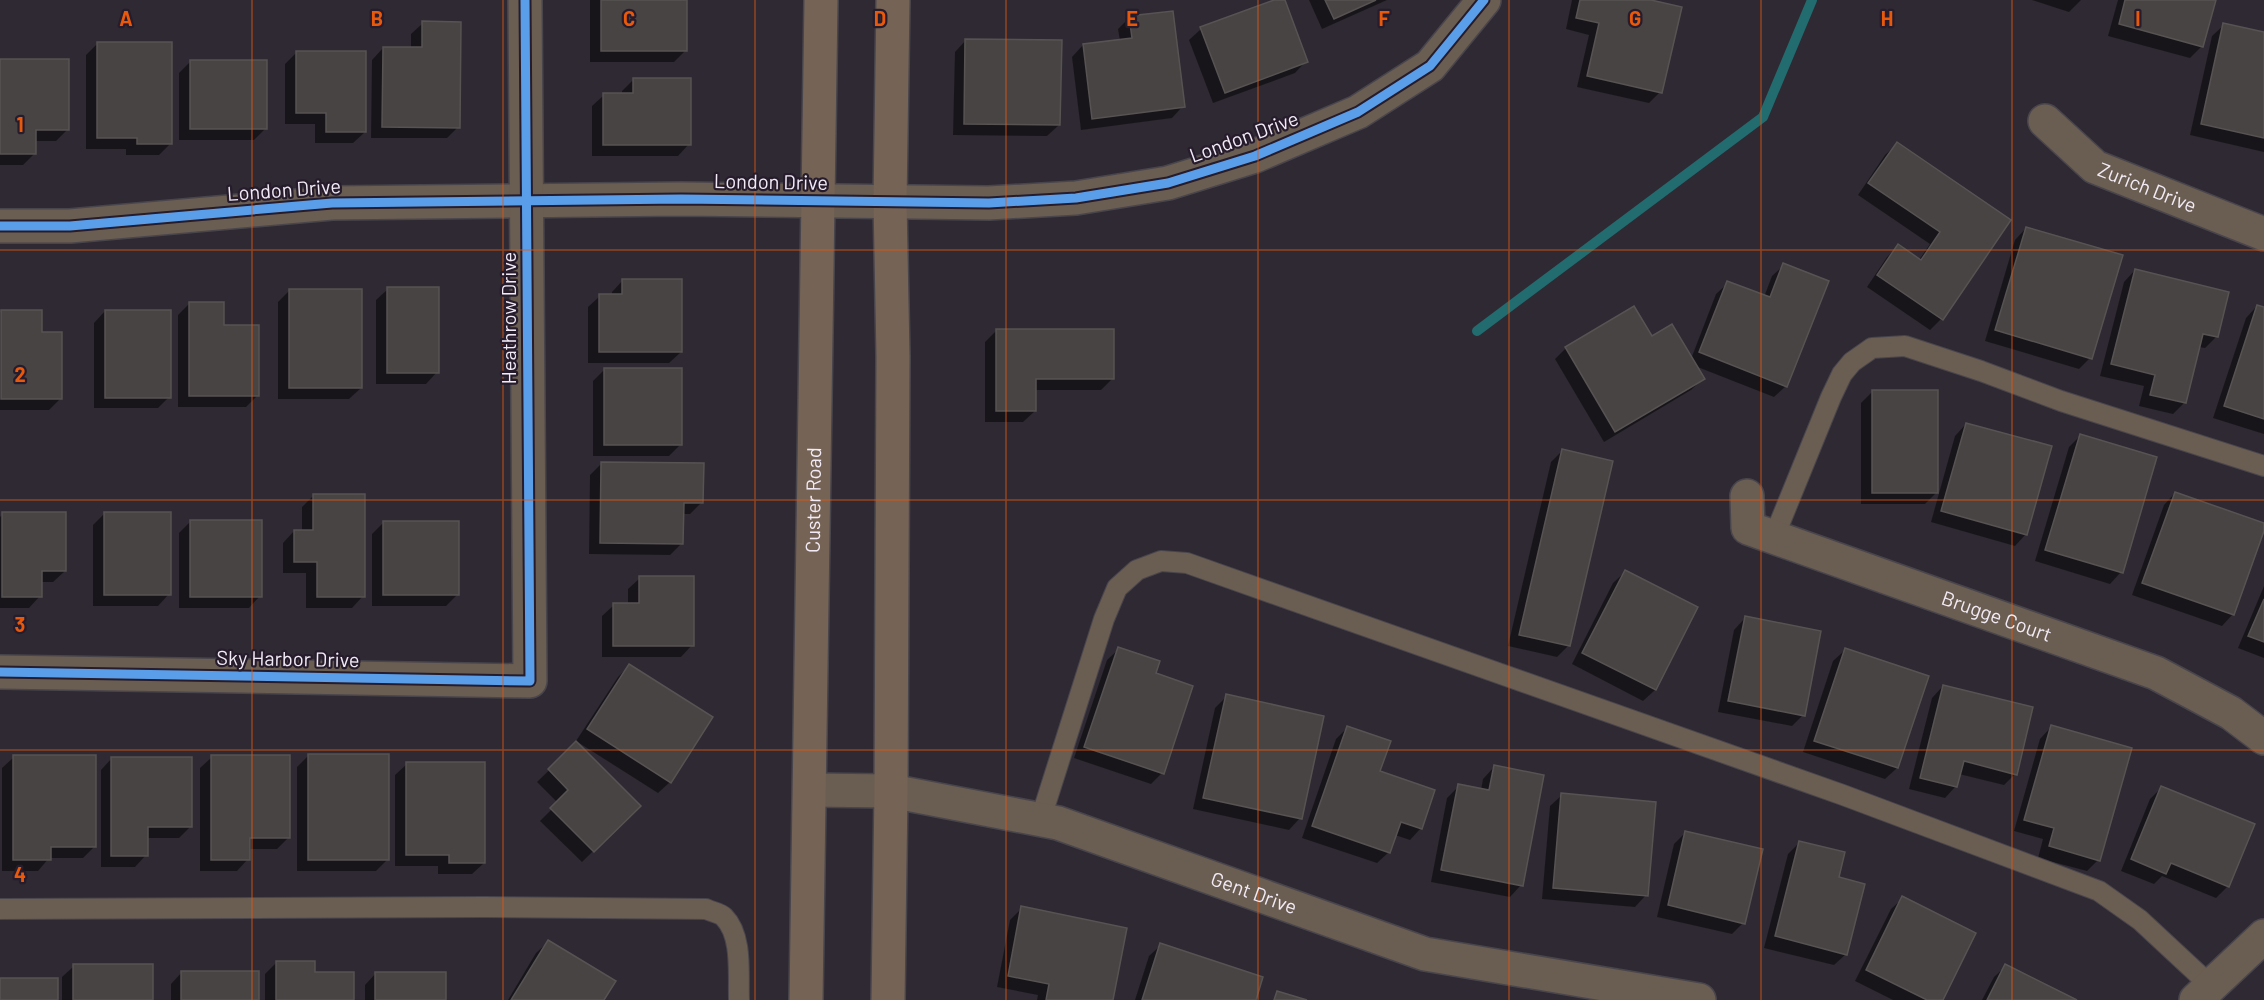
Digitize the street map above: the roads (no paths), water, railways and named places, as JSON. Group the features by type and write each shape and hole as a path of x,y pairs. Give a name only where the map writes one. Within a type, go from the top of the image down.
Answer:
{"main road":[{"name":"Custer Road","path":"806,1000 821,0"},
{"path":"888,1000 893,356 890,201 892,0"}],"street":[{"name":"Heathrow Drive","path":"525,0 530,636"},
{"name":"London Drive","path":"0,226 70,226 332,203 526,200 989,203 1076,198 1168,183 1255,156 1358,112 1430,66 1484,0"},
{"name":"Zurich Drive","path":"2045,121 2095,166 2264,234"},
{"name":"Brugge Court","path":"1747,496 1748,528 2156,673 2231,713 2264,738"},
{"name":"Sky Harbor Drive","path":"0,672 530,681 530,636"},
{"name":"Gent Drive","path":"810,790 891,791 1058,823 1425,954 1699,1000"},
{"path":"2204,993 2264,936"}],"lane":[{"path":"1774,537 1842,374 1852,362 1872,348 1905,346 2061,401 2264,466"},
{"path":"1040,820 1104,619 1118,588 1137,570 1161,561 1187,563 1843,795 2099,891 2140,920 2204,993"},
{"path":"0,909 484,907 706,909 723,916 733,933 737,956 739,1000"}],"waterway":[{"path":"1477,331 1763,117 1812,0"}]}
